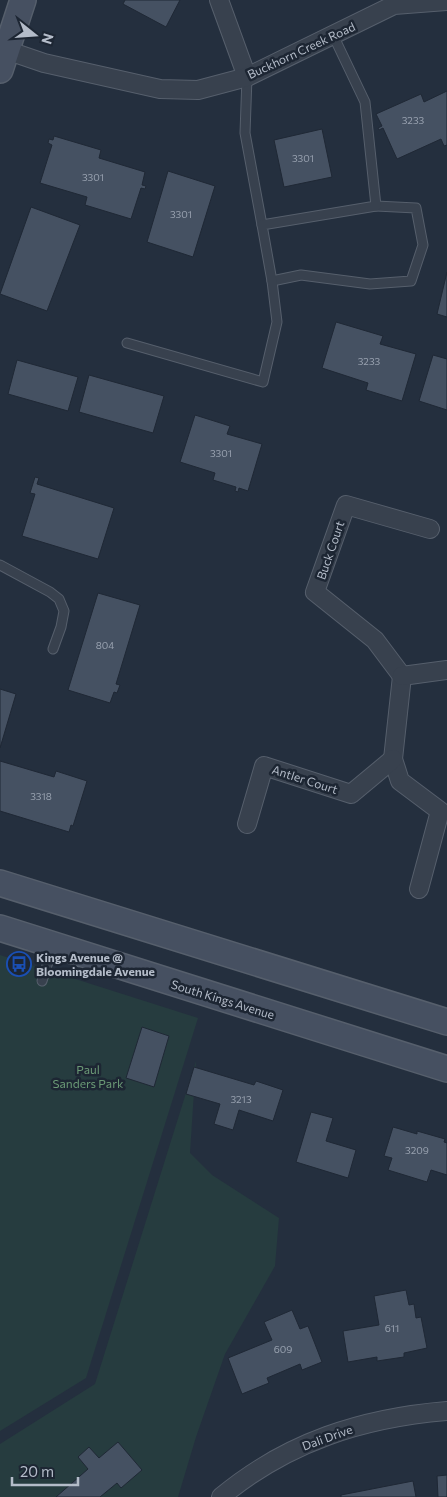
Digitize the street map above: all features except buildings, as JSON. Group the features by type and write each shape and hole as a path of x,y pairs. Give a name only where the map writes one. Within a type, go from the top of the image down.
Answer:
{"main road":[{"path":"3,60 23,0"},
{"path":"0,883 447,1022"},
{"name":"South Kings Avenue","path":"0,928 447,1069"}],"street":[{"path":"219,0 247,77"},
{"name":"Buckhorn Creek Road","path":"3,60 44,63 160,88 198,90 247,77 395,3 447,1"},
{"name":"Buck Court","path":"402,676 375,640 315,592 346,505 430,529"},
{"path":"420,889 440,810 400,782 393,759 402,676 447,670"},
{"name":"Antler Court","path":"247,824 264,766 351,794 393,759"},
{"name":"Dali Drive","path":"220,1497 272,1461 329,1435 348,1428 379,1421 447,1411"}],"lane":[{"path":"333,35 365,102 376,206"},
{"path":"127,343 263,382 277,322 272,281 245,133 247,77"},
{"path":"262,225 376,206 416,208 423,245 411,280 370,284 301,275 272,281"},
{"path":"0,565 50,592 59,599 64,611 61,627 53,649"},
{"path":"42,981 53,945"}],"green space":[{"name":"Paul Sanders Park","path":"0,955 198,1018 86,1378 0,1431"},
{"path":"196,1061 190,1153 212,1175 279,1218 275,1266 225,1354 196,1437 178,1497 0,1497 0,1444 95,1384"}],"place":[{"name":"Kings Avenue @ Bloomingdale Avenue","path":"19,964"}]}
